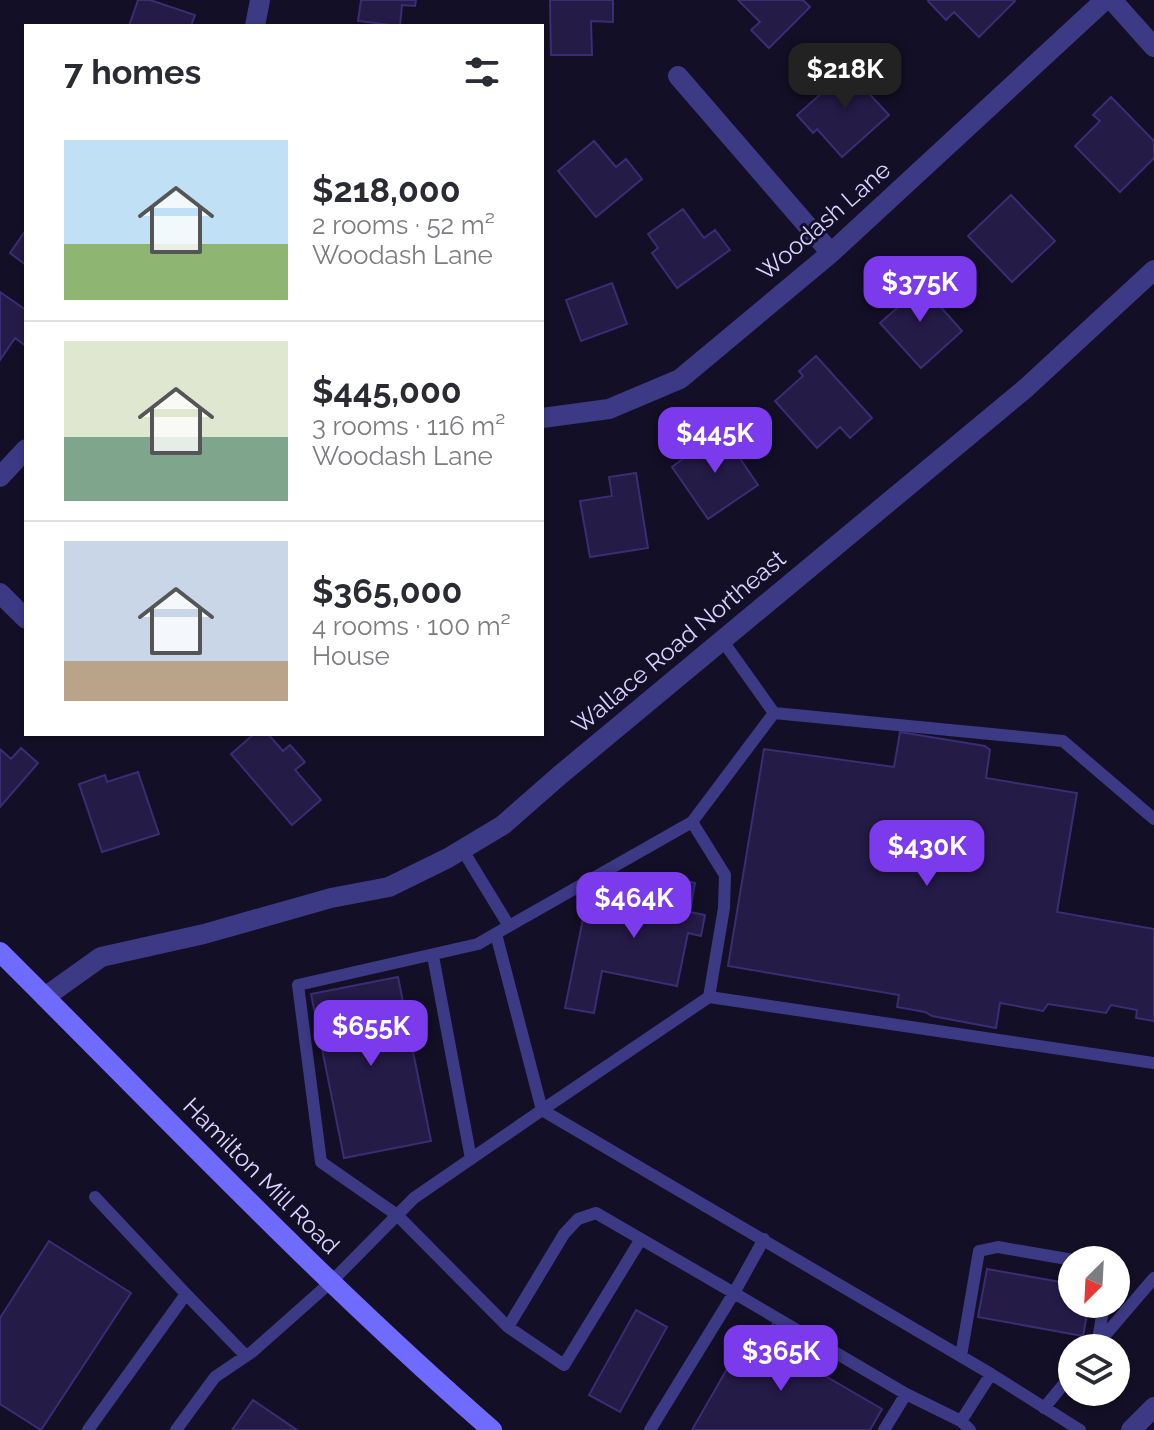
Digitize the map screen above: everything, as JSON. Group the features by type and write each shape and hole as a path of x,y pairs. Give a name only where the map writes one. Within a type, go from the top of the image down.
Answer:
{"main road":[{"name":"Hamilton Mill Road","path":"0,952 331,1282 429,1376 492,1430"}],"street":[{"path":"255,24 260,0"},
{"name":"Woodash Lane","path":"544,418 609,409 680,379 831,253 1105,0"},
{"path":"1112,0 1154,47"},
{"path":"678,76 831,253"},
{"name":"Wallace Road Northeast","path":"45,997 101,957 204,934 331,898 389,887 503,825 1026,388 1154,270"},
{"path":"0,477 24,451"},
{"path":"0,593 24,617"},
{"path":"1131,1430 1154,1407"}],"lane":[{"path":"722,640 774,713 1063,741 1154,819"},
{"path":"641,1239 564,1365 508,1327 397,1215 321,1162 298,985 478,944 692,822 774,713"},
{"path":"692,822 725,875 724,908 709,997"},
{"path":"462,849 509,926"},
{"path":"496,934 542,1110 961,1356 1080,1430"},
{"path":"433,956 471,1159"},
{"path":"176,1430 215,1377 246,1356 331,1282 414,1198 709,997 1154,1063"},
{"path":"95,1197 246,1356"},
{"path":"508,1327 564,1234 578,1219 596,1213 906,1394 965,1425 991,1374"},
{"path":"650,1430 764,1239"},
{"path":"961,1356 979,1251 998,1247 1058,1257"},
{"path":"1106,1334 1154,1278"},
{"path":"88,1430 186,1294 183,1291"},
{"path":"1044,1408 1058,1391"},
{"path":"884,1430 906,1394"}],"building":[{"path":"138,0 150,0 195,15 192,24 130,24"},
{"path":"361,0 416,0 415,6 402,5 400,24 358,21"},
{"path":"550,0 613,0 613,22 591,21 592,55 551,55"},
{"path":"738,0 803,0 810,7 769,48 751,30 760,22"},
{"path":"929,0 1015,1 979,37 954,12 946,20"},
{"path":"858,61 873,78 863,87 889,115 842,157 817,129 813,133 797,115"},
{"path":"1111,97 1154,141 1154,158 1120,192 1075,146 1100,121 1093,115"},
{"path":"594,141 616,167 626,159 642,179 596,217 558,171"},
{"path":"1011,195 1055,241 1012,282 968,236"},
{"path":"683,209 704,238 715,230 730,250 677,288 652,253 658,248 648,234"},
{"path":"24,233 24,264 10,253"},
{"path":"914,277 962,331 921,368 880,323 905,301 897,292"},
{"path":"612,283 627,324 581,341 566,300"},
{"path":"0,292 24,309 24,345 15,338 0,360"},
{"path":"816,356 872,418 850,438 840,427 817,448 775,401 803,376 799,371"},
{"path":"721,431 758,485 708,519 672,467"},
{"path":"636,473 648,548 590,557 580,501 612,496 609,477"},
{"path":"900,732 985,746 990,750 986,778 1077,793 1057,912 1154,929 1154,1021 1136,1018 1137,1010 1111,1005 1106,1013 1048,1004 1043,1011 1000,1003 996,1028 897,1007 899,995 728,966 764,749 894,767"},
{"path":"252,736 270,736 283,751 290,745 305,762 295,770 321,800 292,825 231,754"},
{"path":"21,748 38,763 0,807 0,749 11,759"},
{"path":"138,772 159,834 102,852 79,784 105,775 107,782"},
{"path":"660,876 695,883 690,912 705,915 701,936 688,933 677,986 602,971 594,1013 565,1008 585,909 607,914 612,891 656,899"},
{"path":"398,977 431,1141 344,1158 311,994"},
{"path":"49,1241 131,1293 41,1430 0,1404 0,1318"},
{"path":"987,1269 1058,1282 1058,1318 1086,1318 1083,1334 1072,1334 978,1317"},
{"path":"636,1310 667,1327 620,1412 589,1395"},
{"path":"774,1322 801,1338 791,1356 882,1409 870,1430 692,1430 747,1334 762,1342"},
{"path":"253,1400 297,1430 232,1430"}]}
